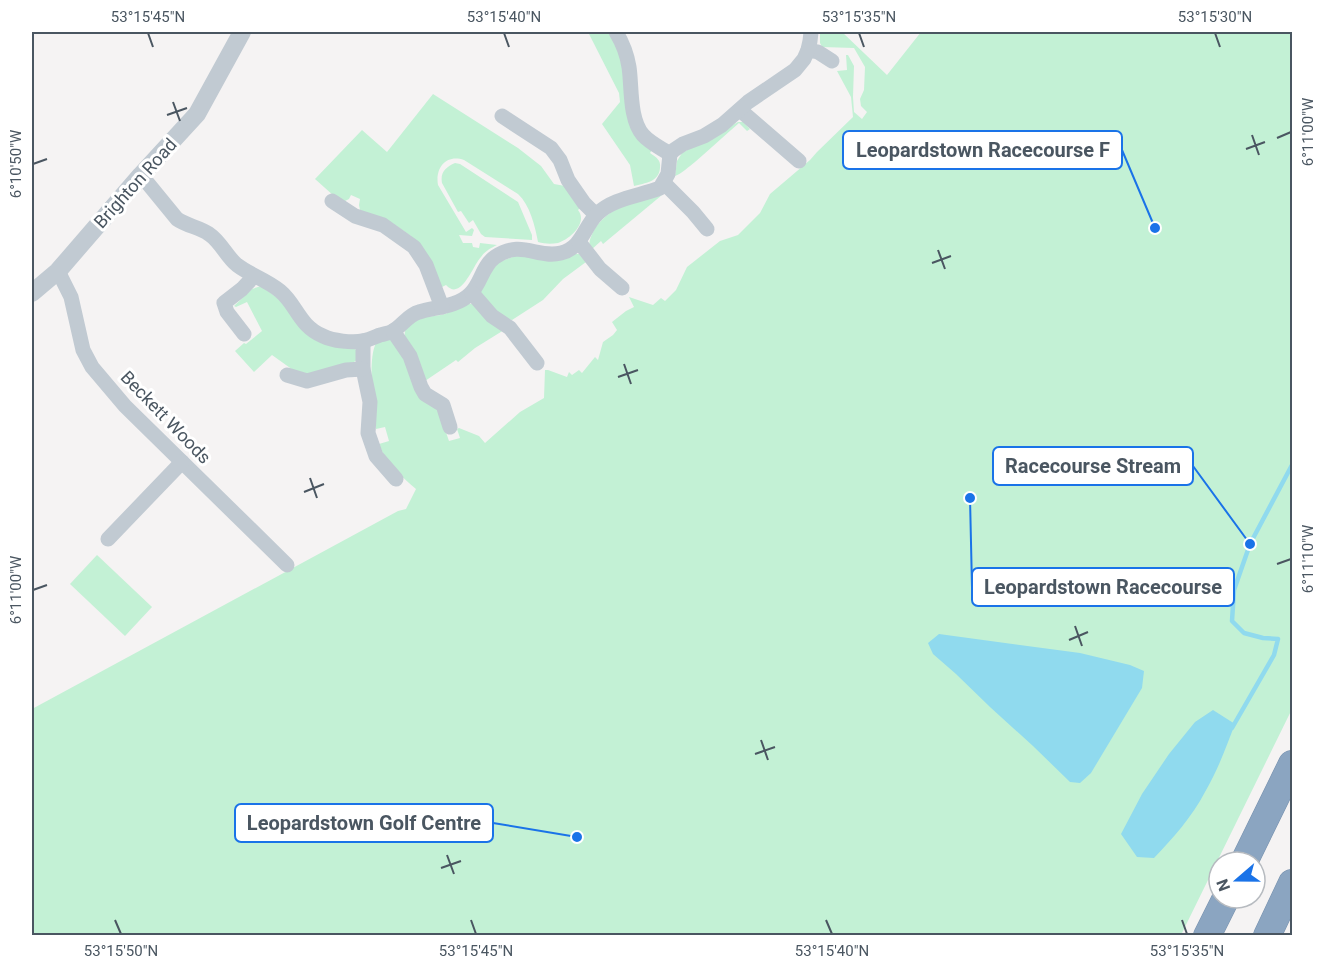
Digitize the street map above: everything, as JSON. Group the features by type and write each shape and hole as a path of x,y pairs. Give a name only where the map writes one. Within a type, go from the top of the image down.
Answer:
{"highway":[{"path":"1250,850 1293,764"},
{"path":"1267,936 1293,883"},
{"path":"1207,936 1220,910"}],"street":[{"name":"Brighton Road","path":"32,293 58,271 197,114 242,32"},
{"path":"141,176 177,219 209,234 236,264 283,293 298,316 309,327 330,339 363,341 393,331 417,312 442,307 465,298 472,293 487,265 495,257 518,249 552,255 563,253 579,242 596,215 604,208 660,188 668,174 670,154 683,144 723,125 772,85 795,70 808,50 811,32"},
{"path":"622,34 638,127 643,135 670,154"},
{"path":"808,50 818,52 832,61"},
{"path":"740,110 799,161"},
{"path":"502,116 551,148 560,160 568,180 584,203 596,215"},
{"path":"664,183 707,229"},
{"path":"332,201 355,216 383,225 414,247 426,264 442,307"},
{"path":"579,242 600,269 622,288"},
{"name":"Beckett Woods","path":"58,271 71,297 83,350 92,367 125,406 287,565"},
{"path":"244,334 227,312 224,303 254,276"},
{"path":"472,293 492,316 510,328 537,363"},
{"path":"393,331 410,356 425,394 442,405 450,427"},
{"path":"363,341 363,369 370,402 368,433 376,456 396,479"},
{"path":"287,375 307,381 346,370 363,369"},
{"path":"108,538 182,462"}],"green space":[{"path":"588,32 608,32 615,41 652,150 650,153 660,163 659,173 651,181 634,186 630,165 602,124 620,102 619,93"},
{"path":"820,32 842,32 887,75 921,32 1292,32 1292,709 1223,850 1207,850 1207,882 1181,935 32,936 32,709 398,511 406,509 416,489 394,469 382,451 379,444 389,441 385,427 376,429 372,361 376,343 391,339 439,412 449,441 460,438 457,429 459,428 479,436 485,443 520,412 544,398 545,370 567,377 569,372 572,375 579,370 582,373 595,357 598,360 603,342 617,330 612,322 634,307 629,297 653,305 661,298 665,301 676,290 687,267 720,241 738,235 760,213 770,194 810,160 853,117 851,97 837,71 847,70 846,55 854,66 854,112 862,119 867,112 861,106 860,99 864,90 865,67 854,48 822,47"},
{"path":"433,94 518,148 541,166 554,184 565,186 581,207 578,210 581,220 577,230 558,243 538,242 529,210 518,194 464,160 447,161 438,173 438,185 466,232 472,228 474,230 472,236 459,235 463,243 472,243 473,247 479,248 480,243 497,245 483,255 462,286 451,289 446,285 442,287 411,236 392,223 360,210 360,199 351,195 345,201 334,196 315,179 362,130 387,152"},
{"path":"738,122 743,122 750,129 747,131 739,123 683,172 675,176 677,161 682,153"},
{"path":"455,163 518,202 532,240 485,237 473,220 469,223 461,211 458,212 442,183 444,170"},
{"path":"662,195 603,244 601,241 591,250 590,239 593,232 606,216 623,206"},
{"path":"579,254 586,262 563,279 543,300 512,320 503,317 481,297 481,288 499,262 515,256"},
{"path":"261,286 280,300 295,320 354,348 357,360 313,375 293,370 272,355 254,372 235,351 262,331 247,302 234,306 252,289"},
{"path":"472,304 504,330 458,362 456,360 425,381 405,338 408,325 412,321 445,314"},
{"path":"97,555 152,607 125,636 70,584"}],"water":[{"path":"939,634 1080,653 1130,665 1144,671 1142,688 1091,773 1080,783 1070,782 933,654 928,643"},
{"path":"1213,710 1235,724 1210,784 1188,819 1154,858 1137,857 1121,834 1142,794 1169,754 1195,722"}],"waterway":[{"path":"1232,728 1274,655 1278,639 1244,633 1232,621 1234,590 1250,544 1292,465"}],"place":[{"name":"Leopardstown Racecourse F","path":"1155,228"},
{"name":"Leopardstown Racecourse","path":"970,498"},
{"name":"Racecourse Stream","path":"1250,544"},
{"name":"Leopardstown Golf Centre","path":"577,837"}]}
